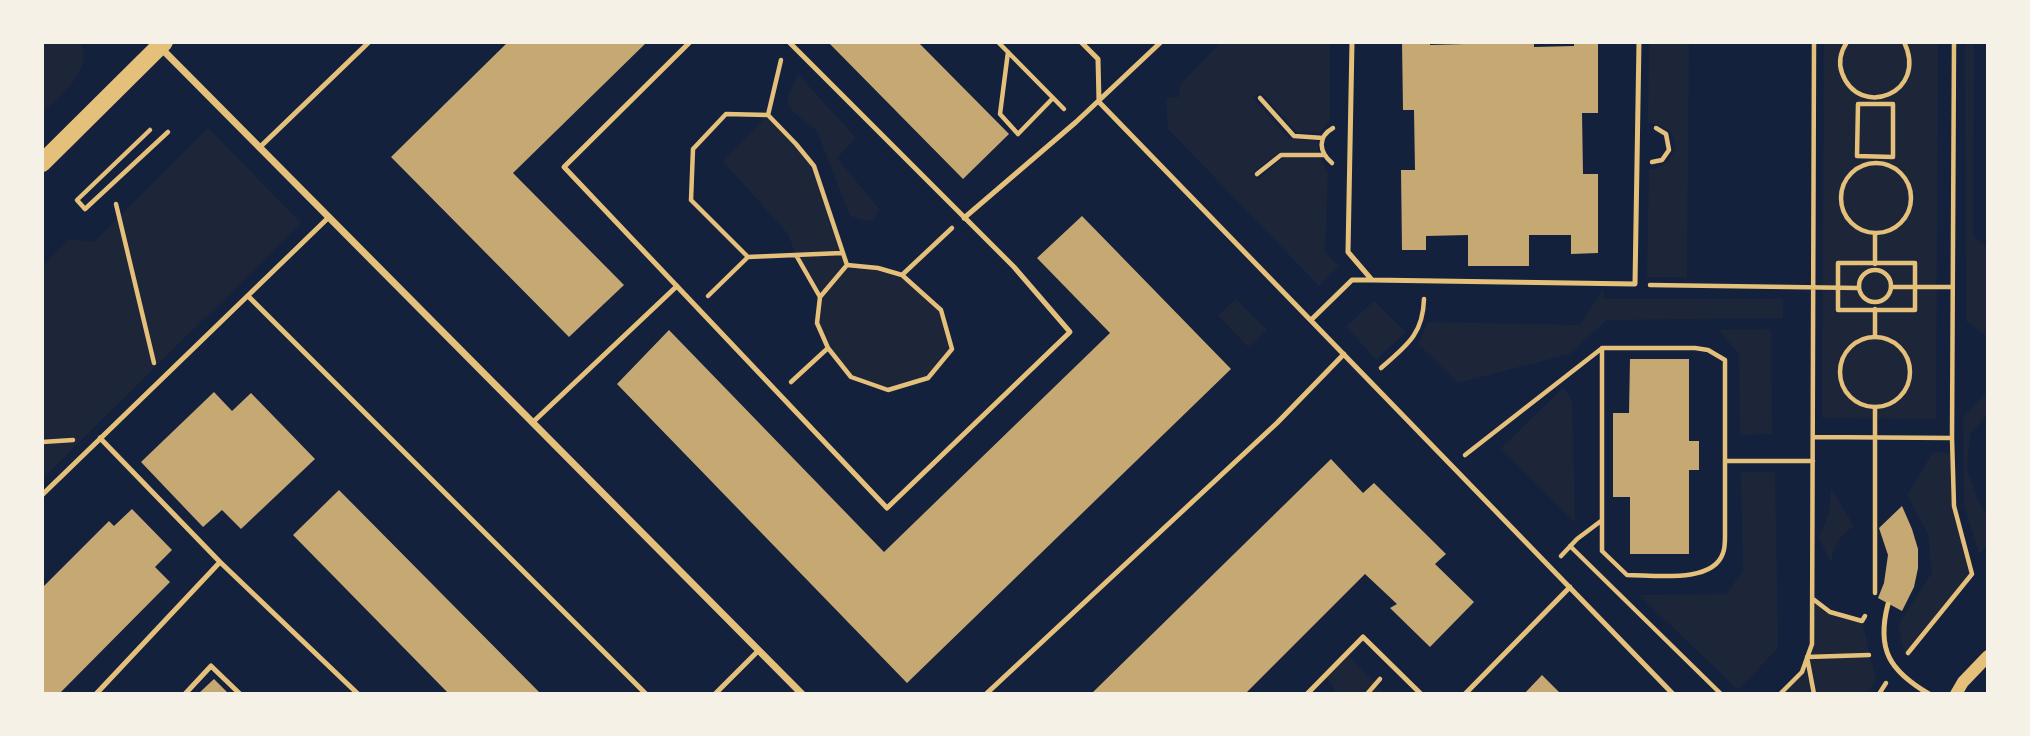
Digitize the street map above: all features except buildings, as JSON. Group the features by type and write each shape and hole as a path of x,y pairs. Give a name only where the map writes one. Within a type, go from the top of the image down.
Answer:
{"main road":[{"path":"42,163 159,43"}],"street":[{"path":"159,43 328,218 802,694"},
{"path":"1956,694 1963,682 1988,656"}],"lane":[{"path":"259,148 369,42"},
{"path":"690,42 564,167 887,508 1070,332 1014,267 789,42"},
{"path":"1081,42 1098,59 1100,102 1673,694"},
{"path":"964,218 1100,102 1161,42"},
{"path":"1352,42 1348,252 1372,280"},
{"path":"1311,320 1352,280 1635,284 1639,42"},
{"path":"42,495 328,218"},
{"path":"532,423 677,286"},
{"path":"248,296 646,694"},
{"path":"986,694 1277,423 1344,354"},
{"path":"100,438 220,562 358,694"},
{"path":"96,694 220,562"},
{"path":"1465,694 1570,587"},
{"path":"1888,604 1882,624 1884,642 1895,669 1929,694"},
{"path":"1307,694 1363,637 1421,694"},
{"path":"715,694 758,651"},
{"path":"185,694 211,666 240,694"}],"path":[{"path":"998,42 1076,122"},
{"path":"1780,694 1802,672 1812,645 1814,42"},
{"path":"1847,42 1840,56 1840,69 1845,80 1863,95 1875,97 1886,96 1904,83 1911,62 1904,42"},
{"path":"1879,694 1895,669 1972,574 1954,506 1954,42"},
{"path":"768,115 782,52"},
{"path":"1008,52 1000,114 1018,134 1053,98"},
{"path":"1875,97 1875,104"},
{"path":"1260,98 1294,136 1323,138"},
{"path":"1875,104 1858,104 1857,156 1875,160 1887,164 1897,170 1905,177 1911,198 1910,209 1897,227 1887,232 1875,233 1853,225 1845,216 1841,192 1853,171 1875,160 1893,157 1893,104 1875,104"},
{"path":"748,257 691,200 693,149 726,114 768,115 814,166 846,265"},
{"path":"150,131 77,200 85,209 168,132"},
{"path":"1256,174 1281,155 1323,155"},
{"path":"116,204 159,382"},
{"path":"902,275 964,218"},
{"path":"1875,233 1875,270"},
{"path":"697,307 748,257 842,253"},
{"path":"796,255 820,297"},
{"path":"1838,263 1915,263 1915,310 1838,310 1838,287 1838,263"},
{"path":"846,265 878,268 902,275 941,310 952,349 928,378 888,390 851,377 828,348 817,323 820,297 846,265"},
{"path":"1875,270 1886,274 1892,287 1887,298 1875,303 1862,297 1858,288 1862,276 1875,270"},
{"path":"1368,379 1414,339 1423,316 1424,281"},
{"path":"1635,284 1858,288"},
{"path":"1892,287 1952,287"},
{"path":"1875,303 1875,336"},
{"path":"1875,336 1896,343 1904,351 1911,372 1904,393 1886,405 1875,407 1863,405 1845,390 1840,378 1840,366 1853,345 1875,336"},
{"path":"778,393 828,348"},
{"path":"1480,443 1602,348 1708,350 1725,360 1723,554 1712,569 1695,575 1627,575 1602,551 1602,348"},
{"path":"1875,407 1875,601"},
{"path":"1812,436 1952,438"},
{"path":"1725,461 1812,461"},
{"path":"1577,539 1602,520"},
{"path":"1570,546 1721,694"},
{"path":"1812,598 1830,612 1862,621"},
{"path":"1864,633 1862,621 1869,611"},
{"path":"1807,657 1870,655 1867,644"},
{"path":"1807,657 1814,694"}],"shaded area":[{"path":"42,42 80,42 83,53 79,72 73,82 42,113"},
{"path":"1221,42 1330,42 1330,120 1320,132 1297,132 1261,92 1253,98 1289,139 1318,141 1318,152 1279,152 1252,173 1258,180 1283,158 1320,158 1328,172 1325,253 1339,266 1319,286 1168,129 1166,98 1179,97 1180,85"},
{"path":"1649,42 1689,42 1687,277 1647,277 1649,170 1669,160 1675,145 1668,131 1648,123"},
{"path":"1824,42 1938,42 1936,419 1822,418"},
{"path":"1965,42 1974,42 1973,236 1988,248 1988,335 1966,321"},
{"path":"798,74 856,138 837,158 879,209 874,220 866,221 850,216 817,131 792,111 787,99"},
{"path":"768,115 814,166 846,265 878,268 902,275 941,310 952,349 928,378 888,390 851,377 828,348 817,323 820,297 796,255 788,234 723,161"},
{"path":"208,128 301,223 42,479 42,267 69,239 94,242"},
{"path":"1603,289 1604,299 1783,299 1783,318 1607,320 1569,354 1458,383 1418,344 1428,322 1580,325"},
{"path":"1236,299 1267,330 1248,347 1218,315"},
{"path":"1374,301 1406,332 1376,360 1347,327 1344,328"},
{"path":"1771,329 1772,434 1740,435 1739,354 1718,330"},
{"path":"1564,387 1572,402 1575,523 1501,448"},
{"path":"1988,390 1988,414 1970,434 1967,469 1988,518 1988,544 1979,554 1964,504 1963,417"},
{"path":"1933,452 1952,453 1954,506 1972,574 1905,655 1898,625 1932,573 1928,534 1907,495"},
{"path":"1741,472 1775,472 1778,648 1738,690 1639,595 1727,594 1743,570"},
{"path":"1831,489 1854,526 1844,533 1838,542 1831,563 1819,538 1829,513"},
{"path":"1812,599 1830,612 1862,621 1876,680 1866,694 1780,694 1802,672 1812,645"},
{"path":"1347,654 1386,694 1331,694 1335,690 1325,676"}]}
